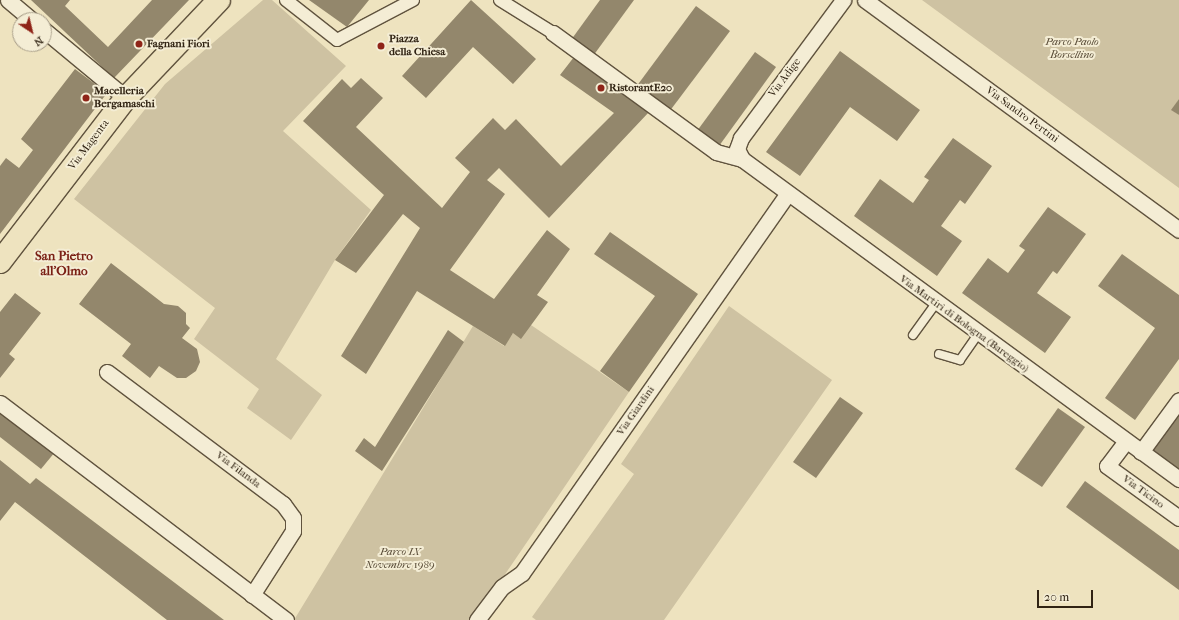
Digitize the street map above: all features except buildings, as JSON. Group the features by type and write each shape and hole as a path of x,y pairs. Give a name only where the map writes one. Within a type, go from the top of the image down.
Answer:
{"main road":[{"name":"Via Magenta","path":"0,262 126,98 219,0"}],"street":[{"path":"8,0 22,12"},
{"path":"286,0 337,40 413,0"},
{"path":"500,0 553,33 716,152 742,159"},
{"name":"Via Adige","path":"742,159 737,149 741,138 843,0"},
{"name":"Via Sandro Pertini","path":"865,0 1179,230"},
{"path":"52,37 126,98"},
{"name":"Via Martiri di Bologna (Bareggio)","path":"742,159 787,195 1179,479"},
{"name":"Via Giardini","path":"477,620 502,587 522,573 787,195"},
{"name":"Via Filanda","path":"107,372 283,504 293,518 293,531 252,595"},
{"path":"1141,452 1179,400"},
{"path":"0,403 286,620"},
{"name":"Via Ticino","path":"1126,441 1107,466 1179,518"}],"lane":[{"path":"913,335 936,303"},
{"path":"939,354 960,360 978,334"}],"green space":[{"path":"263,0 272,0 346,66 283,131 371,210 335,260 276,359 322,395 291,440 247,408 259,389 194,339 215,308 74,199 165,84"},
{"name":"Parco Paolo Borsellino","path":"922,0 1179,0 1179,99 1172,110 1179,115 1179,188"},
{"path":"729,306 832,380 664,620 536,620 532,617 634,474 621,464"},
{"name":"Parco IX Novembre 1989","path":"531,325 629,392 474,620 294,620 473,326 504,346 513,333"}],"place":[{"name":"Fagnani Fiori","path":"139,44"},
{"name":"Piazza della Chiesa","path":"381,46"},
{"name":"RistorantE20","path":"601,88"},
{"name":"Macelleria Bergamaschi","path":"86,98"}],"district":[{"name":"San Pietro all'Olmo","path":"64,264"}]}
